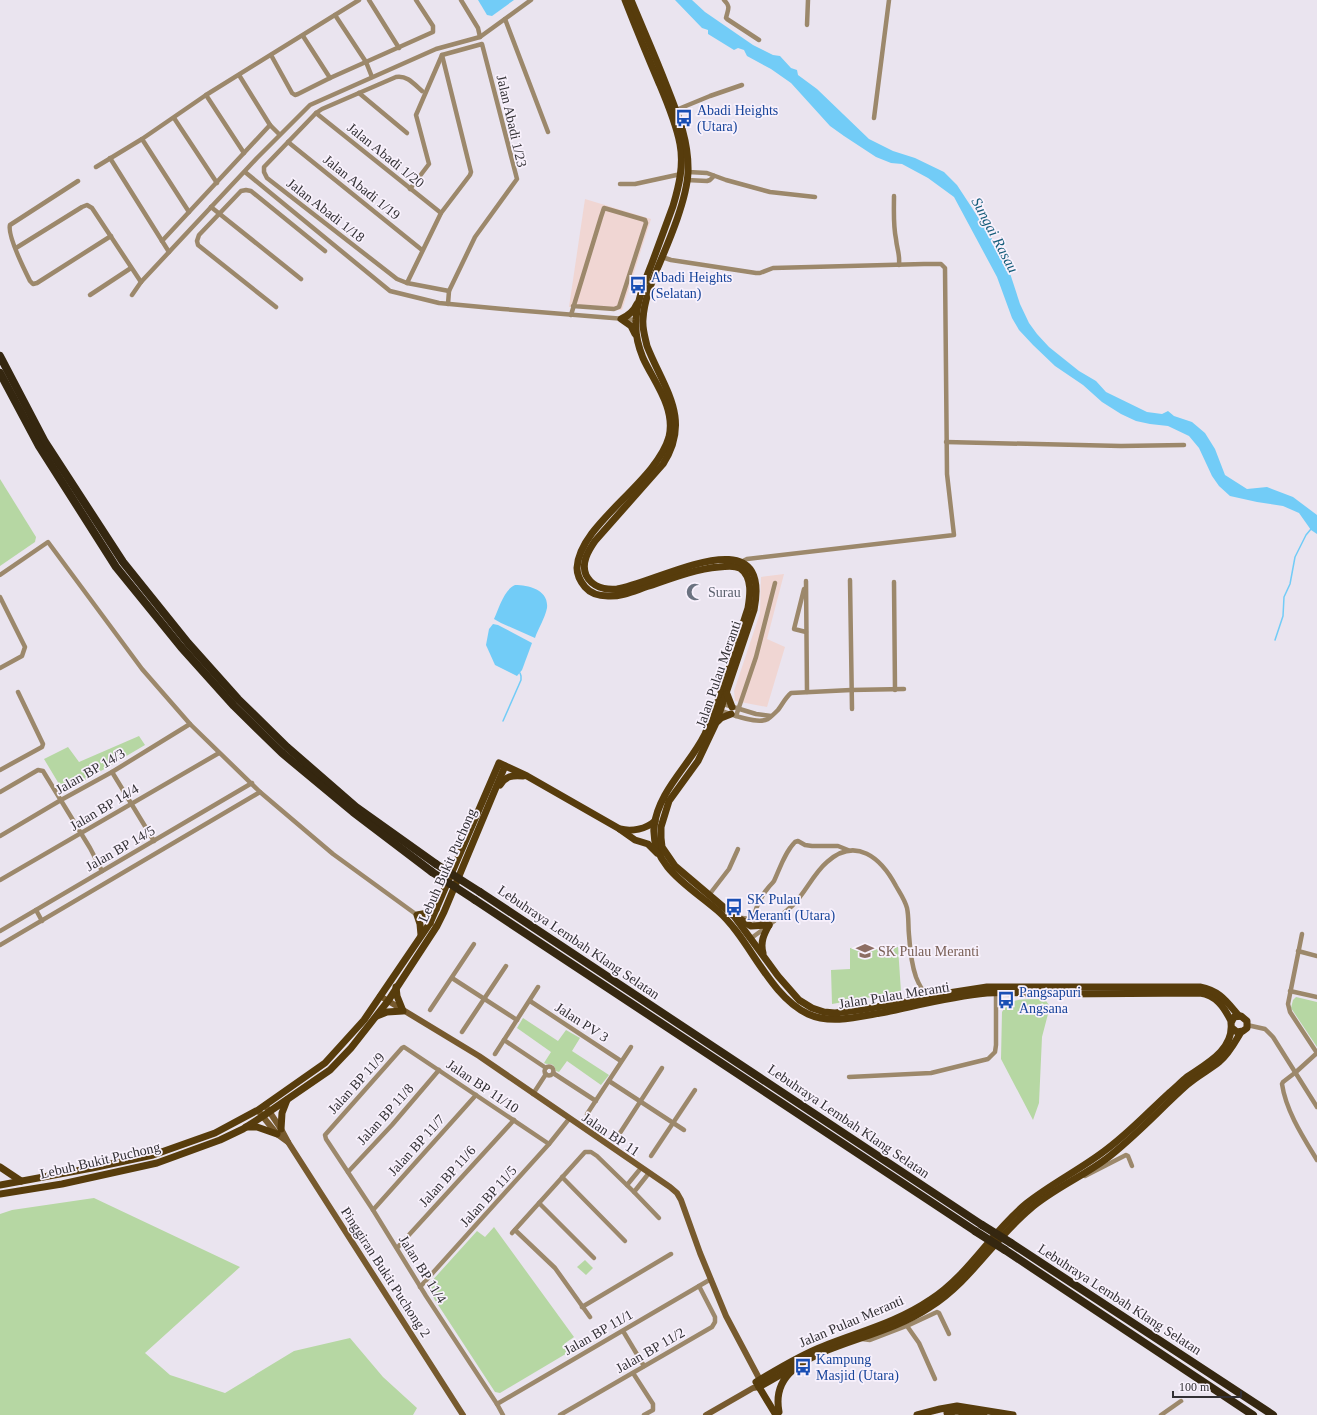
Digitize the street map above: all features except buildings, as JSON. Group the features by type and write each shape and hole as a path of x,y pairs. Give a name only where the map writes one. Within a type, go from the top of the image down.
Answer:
{"highway":[{"name":"Lebuhraya Lembah Klang Selatan","path":"0,356 45,442 118,556 188,643 238,699 287,747 356,807 436,864 982,1225 1273,1415"},
{"name":"Lebuhraya Lembah Klang Selatan","path":"0,373 39,446 116,566 181,647 234,706 282,753 353,812 432,872 1253,1415"}],"main road":[{"name":"Jalan Pulau Meranti","path":"625,0 669,110 680,143 684,173 687,180 681,205 650,286 639,320 647,346 669,394 677,423 675,438 670,453 663,464 595,541 589,550 584,564 585,573 588,580 601,588 618,589 713,560 735,560 745,564 751,572 754,578 756,597 754,610 727,692 692,758 670,787 663,799 655,821 654,838 663,862 676,876 724,916 764,956 789,990 799,1000 812,1008 824,1012 835,1013 859,1010 987,987 1200,987 1215,992 1224,998 1239,1016"},
{"name":"Jalan Pulau Meranti","path":"632,0 676,110 686,140 684,173 639,300 637,338 643,358 663,396 668,411 670,423 669,436 664,450 657,462 602,521 586,543 579,557 577,567 578,577 591,593 610,597 699,570 734,566 740,568 744,572 749,583 750,591 748,608 719,706 716,723 698,761 676,789 669,802 661,826 662,847 679,870 736,917 772,981 784,996 809,1015 823,1019 861,1016 958,998 996,993 1207,994 1216,999 1226,1010 1232,1024 1229,1040 1216,1057 1185,1078 1126,1134 1102,1153 1027,1203 1001,1228 946,1288 930,1301 878,1326 823,1346 795,1359 758,1384"},
{"path":"637,338 631,326 621,319 629,315 634,310 639,300"},
{"path":"716,723 721,718 734,711 727,698 727,692"},
{"path":"502,764 527,776 618,828 625,835 648,844 659,854"},
{"name":"Lebuh Bukit Puchong","path":"267,1108 287,1100 330,1070 351,1048 388,1001 444,912 495,791 502,764"},
{"name":"Lebuh Bukit Puchong","path":"1,1194 62,1184 157,1163 220,1140 246,1127 260,1113 325,1062 364,1020 422,936 430,922 502,764"},
{"path":"495,791 504,779 509,776 527,776"},
{"path":"618,828 626,830 639,829 649,826 655,821"},
{"path":"422,936 417,915 436,909"},
{"path":"736,917 751,926 771,923"},
{"path":"764,956 762,941 771,923"},
{"path":"376,1017 387,1012 403,1011 396,987"},
{"path":"1239,1016 1245,1019 1247,1025 1245,1030 1236,1032 1232,1024 1234,1017 1239,1016"},
{"name":"Jalan Pulau Meranti","path":"758,1384 825,1352 881,1332 930,1307 948,1294 987,1255 1019,1218 1032,1207 1111,1154 1129,1140 1190,1083 1220,1061 1228,1052 1241,1032"},
{"path":"246,1127 257,1127 279,1132 282,1113 287,1100"},
{"name":"Lebuh Bukit Puchong","path":"0,1184 92,1168 153,1155 215,1132 260,1113"},
{"path":"0,1167 21,1181"},
{"path":"779,1414 777,1399 782,1384 799,1364"},
{"path":"758,1384 779,1414"},
{"path":"916,1415 957,1406 1013,1415"},
{"path":"935,1415 956,1411 984,1415"}],"street":[{"path":"96,167 359,0"},
{"path":"370,0 400,48"},
{"path":"271,55 295,95 433,32 434,28 416,0"},
{"path":"461,0 478,28 480,37"},
{"path":"132,295 141,282 279,134 310,105 436,49 480,37 531,0"},
{"path":"724,0 729,4 726,18 759,40"},
{"path":"808,0 808,25"},
{"path":"874,118 889,0"},
{"path":"335,15 366,62 372,77"},
{"path":"505,19 548,132"},
{"path":"303,36 330,78"},
{"name":"Jalan Abadi 1/23","path":"442,55 482,44 517,179 475,237 449,291 448,304"},
{"path":"410,189 429,164 416,115 442,55"},
{"path":"407,283 441,213 471,172 442,55"},
{"path":"239,75 270,125 279,134"},
{"path":"316,113 396,77 402,76 406,78 422,91"},
{"path":"676,110 742,85"},
{"path":"359,93 406,133"},
{"path":"206,96 244,153"},
{"name":"Jalan Abadi 1/18","path":"316,113 264,167 265,175 397,279 407,283 449,291"},
{"name":"Jalan Abadi 1/20","path":"316,113 441,213"},
{"path":"174,118 217,183"},
{"path":"162,241 270,125"},
{"path":"142,139 189,212"},
{"name":"Jalan Abadi 1/19","path":"288,142 422,250"},
{"path":"110,158 169,252"},
{"path":"245,172 390,291 448,304 639,320"},
{"path":"620,184 635,184 684,173 707,173 770,192 815,197"},
{"path":"687,180 707,181 714,176"},
{"path":"78,181 10,225 9,229 30,282 35,284 111,236"},
{"path":"276,307 198,245 197,241 199,235 220,215 241,191 246,190 251,191 325,251"},
{"path":"894,196 896,239 900,255 899,265"},
{"path":"16,248 85,206 92,208 141,282"},
{"path":"211,207 301,279"},
{"path":"570,315 604,208 646,221 619,307 614,309 573,306"},
{"path":"662,257 686,263 760,273 770,268 941,264 945,268 947,488 954,535 747,559 741,562"},
{"path":"90,295 131,268"},
{"path":"946,442 1184,446"},
{"path":"0,575 48,542 142,669 190,724 219,753 260,792 334,854 417,915 436,926"},
{"path":"806,632 794,629 806,580 807,692"},
{"path":"850,580 852,709"},
{"path":"894,582 895,690"},
{"path":"734,711 756,657 775,583"},
{"path":"0,598 25,647 22,656 0,668"},
{"path":"719,706 757,721 768,719 777,711 791,693 851,690 904,690"},
{"path":"0,770 42,747 43,744 18,692"},
{"path":"719,706 734,711 771,716"},
{"name":"Jalan BP 14/3","path":"0,836 60,800 112,772 190,724"},
{"name":"Jalan BP 14/4","path":"0,880 132,802 219,753"},
{"path":"0,792 38,770 43,771 81,833 102,871"},
{"path":"112,772 132,802 154,841"},
{"name":"Jalan BP 14/5","path":"0,931 252,783"},
{"path":"0,945 260,792"},
{"path":"754,920 757,907 766,890 773,883 788,851 795,842 798,841 805,845 812,846 838,846 848,850 861,851 870,854 892,878 907,907 912,965 918,984 926,992 942,994"},
{"path":"709,894 729,869 738,850"},
{"path":"748,940 793,904 826,863 834,856 848,850"},
{"path":"36,910 42,921"},
{"path":"736,917 771,923"},
{"path":"1302,934 1288,1008 1317,1053 1283,1082 1283,1087 1289,1107 1317,1160"},
{"path":"430,1010 474,944"},
{"path":"1298,951 1317,956"},
{"path":"462,1032 506,966"},
{"path":"452,978 517,1020"},
{"path":"495,1054 538,987"},
{"path":"1290,991 1317,997"},
{"path":"849,1077 931,1073 988,1059 995,1052 996,1045 996,993"},
{"name":"Jalan BP 11","path":"380,996 479,1056 677,1193 726,1316 758,1384"},
{"name":"Jalan PV 3","path":"530,1001 621,1061"},
{"path":"1247,1025 1258,1027 1273,1037 1317,1107"},
{"path":"504,1040 546,1068 548,1066 552,1068 553,1073 596,1101"},
{"path":"587,1114 631,1047"},
{"name":"Jalan BP 11/9","path":"325,1135 402,1048 404,1048"},
{"name":"Jalan BP 11/10","path":"404,1048 550,1144"},
{"path":"533,1094 546,1074 546,1068"},
{"path":"618,1136 662,1068"},
{"name":"Jalan BP 11/8","path":"348,1172 392,1125 439,1070"},
{"path":"546,1074 550,1075 553,1073"},
{"path":"609,1080 684,1130"},
{"path":"651,1156 695,1090"},
{"name":"Jalan BP 11/7","path":"373,1210 476,1095"},
{"name":"Pinggiran Bukit Puchong 2","path":"267,1108 279,1132"},
{"name":"Pinggiran Bukit Puchong 2","path":"260,1113 288,1142 463,1415"},
{"name":"Jalan BP 11/5","path":"420,1287 550,1144 569,1119"},
{"name":"Jalan BP 11/6","path":"397,1248 514,1120"},
{"name":"Jalan BP 11/4","path":"325,1135 326,1139 373,1210 420,1287 503,1415"},
{"path":"590,1317 555,1268 513,1232 585,1152 591,1152 597,1156 659,1218"},
{"path":"1077,1177 1089,1175 1126,1155 1128,1156 1132,1166"},
{"path":"627,1185 641,1168"},
{"path":"634,1192 649,1173"},
{"path":"562,1177 625,1241"},
{"path":"0,1184 1,1194"},
{"path":"539,1203 594,1258"},
{"path":"582,1307 671,1254"},
{"name":"Jalan BP 11/1","path":"497,1404 711,1279"},
{"name":"Jalan BP 11/2","path":"560,1415 712,1327 716,1317 699,1286"},
{"path":"862,1339 870,1340 907,1326 937,1312 939,1313 949,1334"},
{"path":"907,1326 919,1343 935,1379"},
{"path":"623,1331 644,1366"},
{"path":"633,1373 653,1404 652,1410 644,1415"},
{"path":"706,1415 758,1384"},
{"path":"1161,1415 1181,1401"}],"shaded area":[{"path":"585,199 651,219 622,310 569,307"},
{"path":"784,574 767,639 785,647 767,707 735,701 734,691 760,613 761,577"}],"green space":[{"path":"0,479 36,537 35,542 0,566"},
{"path":"139,736 145,745 67,791 62,789 44,759 68,747 79,762"},
{"path":"898,947 901,992 832,1004 831,970 850,969 850,948"},
{"path":"1296,997 1317,1002 1317,1047 1291,1008 1293,1000"},
{"path":"1024,999 1041,999 1046,1001 1049,1005 1042,1037 1039,1103 1033,1120 1001,1059 1002,1012 1010,1003 1014,1001"},
{"path":"523,1018 558,1041 566,1030 580,1038 572,1051 609,1075 601,1085 567,1061 559,1072 556,1071 552,1065 544,1063 551,1052 517,1028"},
{"path":"94,1198 240,1267 145,1353 170,1375 225,1393 294,1351 350,1338 383,1377 417,1408 413,1415 0,1415 0,1214 12,1210"},
{"path":"494,1227 574,1337 564,1344 569,1352 500,1393 495,1392 429,1291 430,1283 477,1231 485,1237"},
{"path":"585,1260 593,1268 586,1275 577,1267"}],"water":[{"path":"478,0 514,0 492,16 487,15"},
{"path":"675,0 692,0 705,12 753,45 773,55 780,56 791,68 797,70 798,75 817,89 869,139 893,151 915,158 944,172 957,185 991,237 1007,264 1020,304 1029,323 1049,347 1079,371 1096,381 1106,392 1147,412 1162,414 1168,411 1174,416 1192,422 1205,433 1215,449 1225,475 1247,489 1267,487 1293,497 1317,515 1317,534 1311,530 1299,513 1283,506 1230,496 1219,486 1212,476 1199,448 1189,436 1168,426 1136,421 1121,414 1102,402 1083,385 1055,366 1019,330 1012,318 997,277 954,197 928,178 902,164 891,163 876,157 844,136 830,126 791,83 771,69 747,56 744,50 738,48 734,50 708,34 708,30 702,28"},
{"path":"515,585 526,586 537,590 545,597 547,602 546,612 535,638 494,619 505,595 511,587"},
{"path":"493,624 498,625 532,643 522,670 517,676 495,665 486,645 489,629"}],"waterway":[{"path":"1275,640 1283,616 1284,597 1290,584 1295,557 1306,535 1311,529"},
{"path":"503,721 521,680 520,673"}],"place":[{"name":"Abadi Heights (Utara)","path":"684,118"},
{"name":"Abadi Heights (Selatan)","path":"638,285"},
{"name":"Surau","path":"695,592"},
{"name":"SK Pulau Meranti (Utara)","path":"734,907"},
{"name":"SK Pulau Meranti","path":"865,951"},
{"name":"Pangsapuri Angsana","path":"1006,1000"},
{"name":"Kampung Masjid (Utara)","path":"803,1367"}],"water label":[{"name":"Sungai Rasau","path":"995,235"}]}
